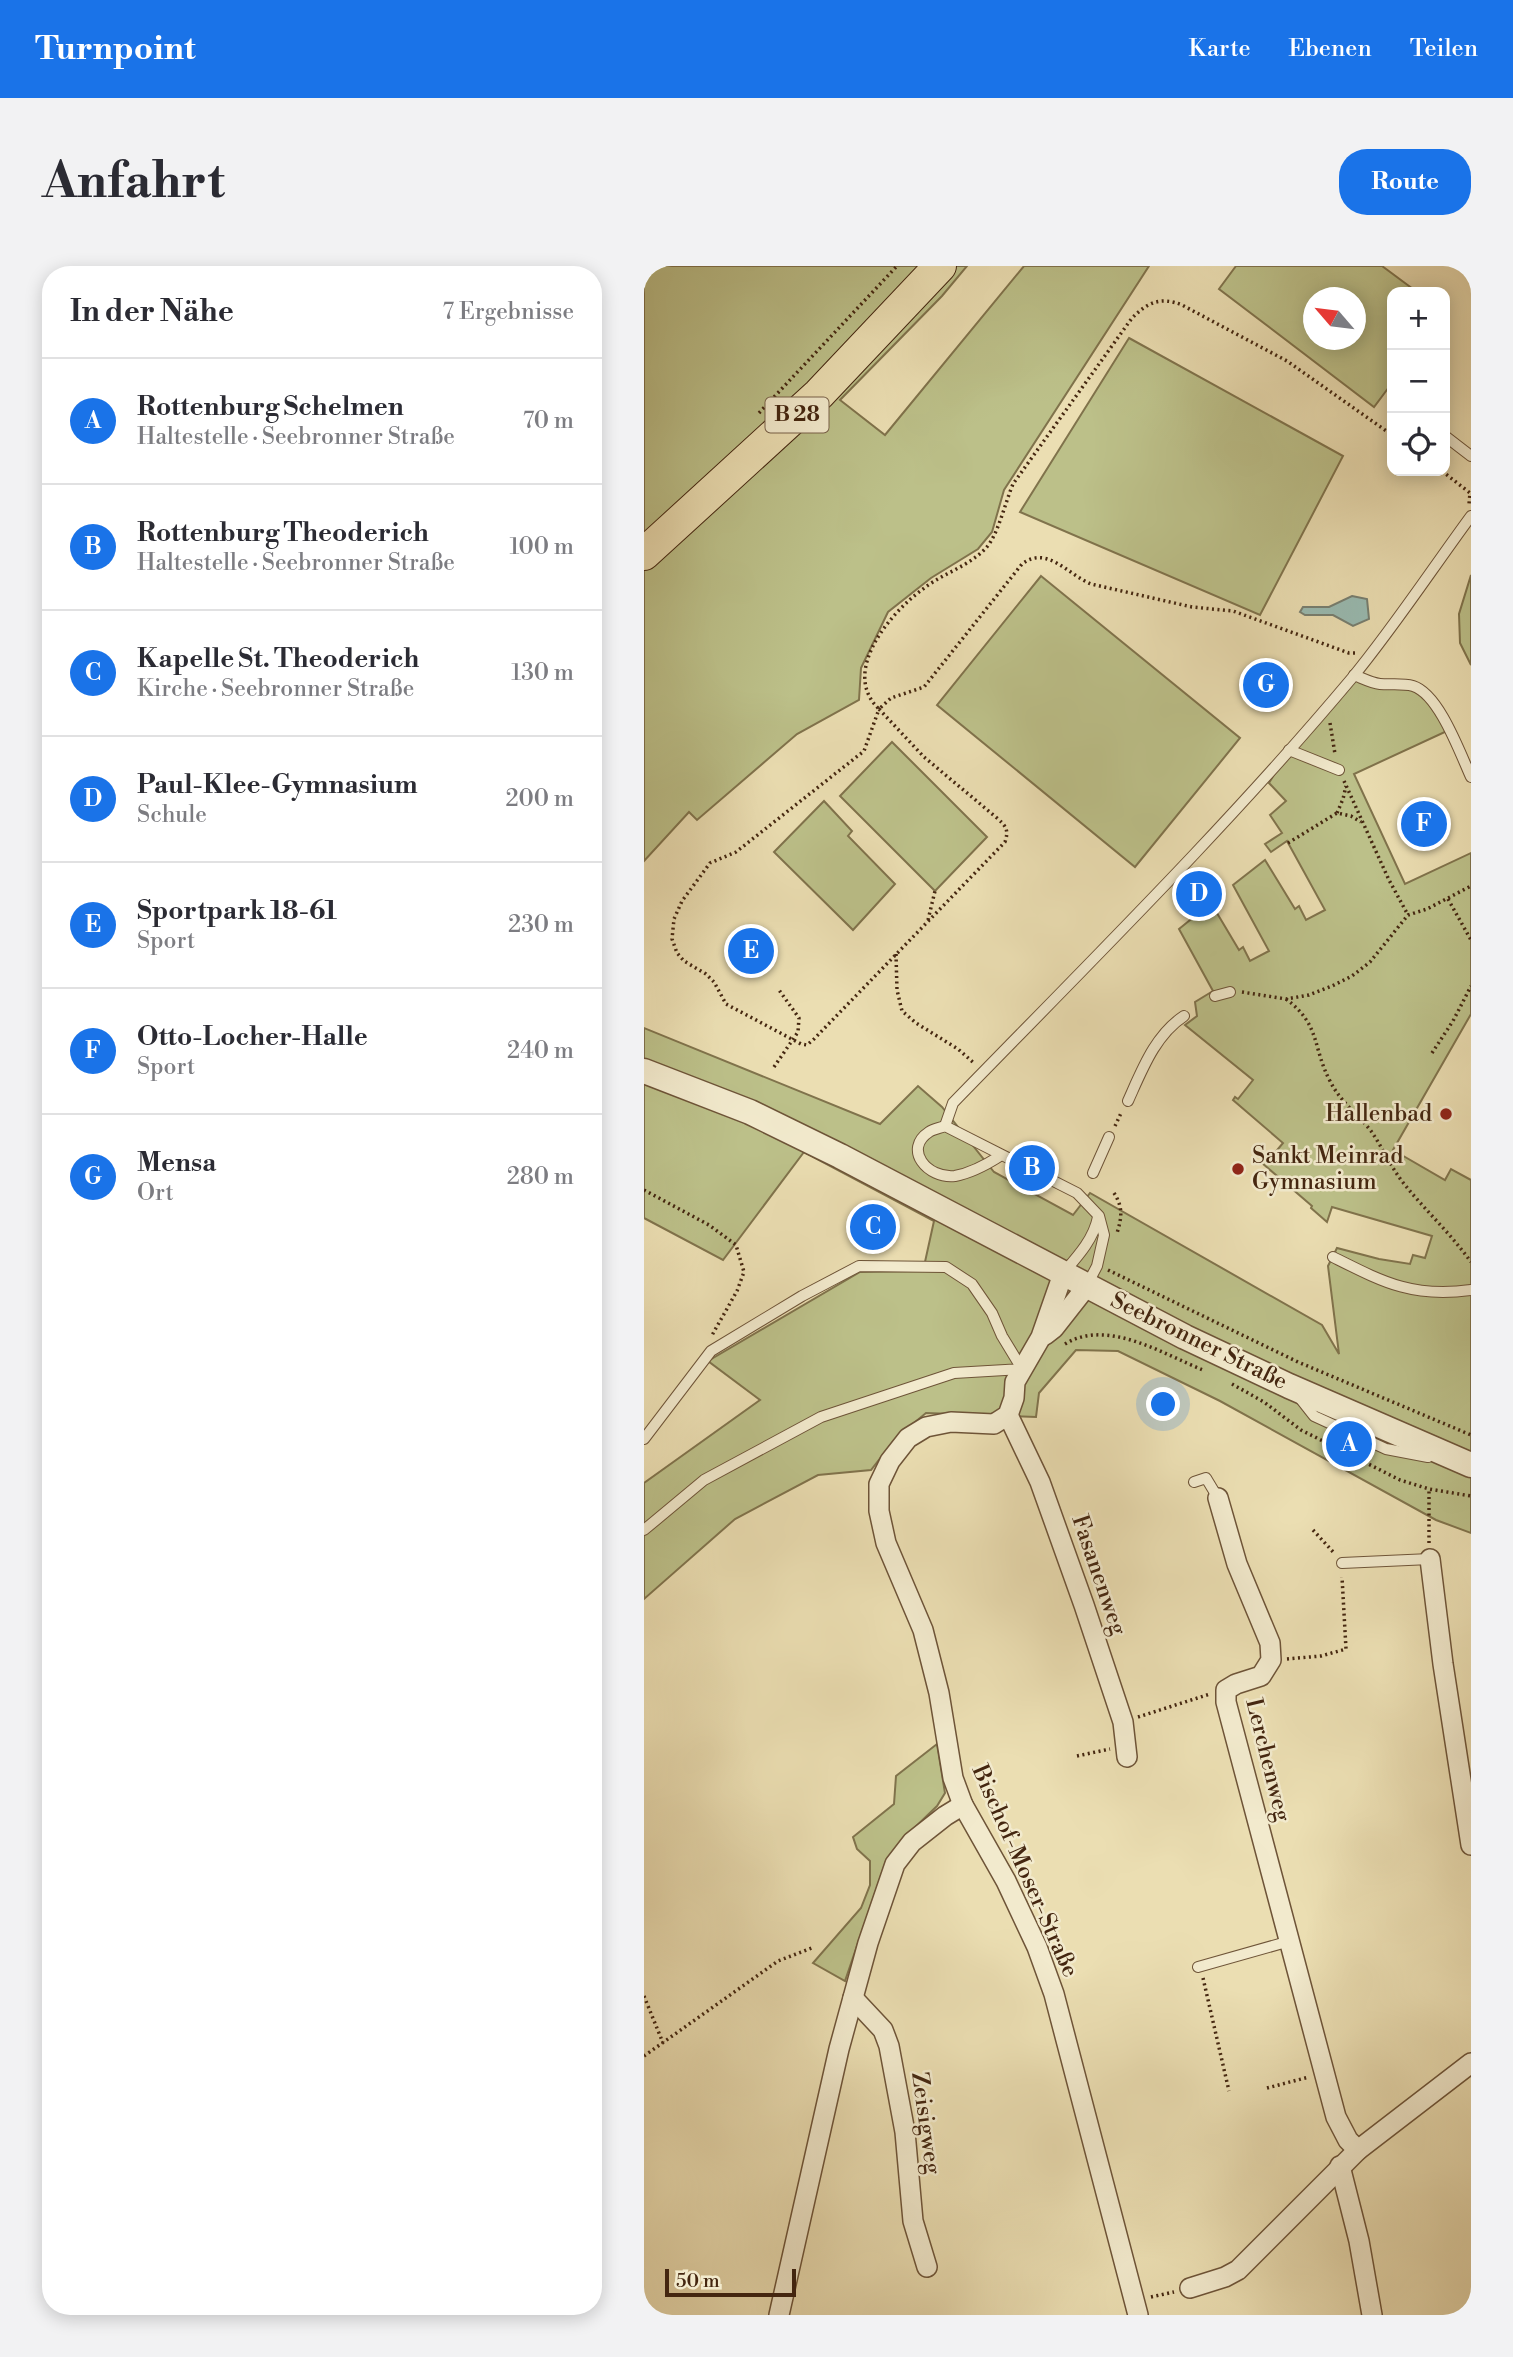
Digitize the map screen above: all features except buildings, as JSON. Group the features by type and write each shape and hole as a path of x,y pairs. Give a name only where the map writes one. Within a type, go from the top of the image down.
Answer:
{"main road":[{"name":"B 28","path":"644,554 819,394 940,266"}],"street":[{"name":"Seebronner Straße","path":"644,1071 750,1112 933,1204 1063,1274 1092,1276 1185,1337 1289,1386 1471,1465"},
{"path":"1008,1415 1014,1398 1015,1382 1041,1337 1063,1274"},
{"path":"1041,1337 1054,1328 1092,1276"},
{"name":"Fasanenweg","path":"1008,1415 1040,1482 1123,1722 1126,1751"},
{"name":"Bischof-Moser-Straße","path":"1008,1415 994,1424 951,1422 926,1427 908,1437 890,1461 879,1484 878,1511 886,1543 923,1629 939,1693 953,1778 963,1805 1006,1881 1037,1947 1054,1994 1137,2308"},
{"path":"1218,1498 1237,1564 1270,1643 1271,1660"},
{"path":"1430,1559 1471,1846"},
{"name":"Lerchenweg","path":"1271,1660 1261,1676 1226,1690 1226,1702 1336,2117 1348,2140 1357,2150"},
{"path":"779,2315 839,2049 868,1943 895,1864 912,1842 963,1805"},
{"name":"Zeisigweg","path":"853,1997 883,2030 889,2046 905,2132 914,2221 927,2267"},
{"path":"1190,2288 1238,2270 1357,2150 1471,2063"},
{"path":"1340,2166 1359,2241 1372,2315"}],"lane":[{"path":"1450,440 1471,456"},
{"path":"945,1126 953,1104 1169,881 1328,706 1354,675 1469,512"},
{"path":"1354,675 1377,684 1416,687 1428,696 1444,719 1471,777"},
{"path":"1289,750 1339,770"},
{"path":"1215,996 1230,992"},
{"path":"1128,1101 1148,1058 1170,1026 1184,1016"},
{"path":"1000,1156 985,1166 954,1176 932,1173 923,1166 919,1155 920,1144 928,1132 945,1126 1077,1193 1098,1216 1104,1235 1092,1276"},
{"path":"1093,1173 1109,1137"},
{"path":"1063,1274 1079,1256 1096,1227 1098,1216"},
{"path":"1332,1257 1399,1288 1432,1293 1471,1290"},
{"path":"644,1439 711,1351 802,1296 859,1266 946,1267 972,1284 992,1312 1002,1336 1022,1368 954,1373 821,1417 704,1480 644,1531"},
{"path":"1194,1482 1206,1478 1218,1498"},
{"path":"1342,1563 1430,1559"},
{"path":"1199,1966 1290,1941"}],"path":[{"path":"757,416 897,266"},
{"path":"1360,652 1349,653 1233,611 1192,607 1091,584 1049,559 1039,556 1030,558 1022,564 925,687 891,698 879,709 864,751 736,852 710,863 681,901 674,919 672,939 677,953 684,961 715,982 726,1004 807,1045 1005,842 1008,834 1006,827 997,817 924,757 879,709 870,701 864,686 866,665 873,645 896,613 923,588 970,563 988,547 1013,484 1132,318 1145,306 1158,301 1172,301 1287,361 1387,431"},
{"path":"1448,476 1470,493 1469,512"},
{"path":"1328,706 1331,736 1339,770 1389,880 1408,915"},
{"path":"1288,843 1336,813 1346,786"},
{"path":"1336,813 1363,822"},
{"path":"1230,992 1286,999 1309,995 1352,976 1370,962 1408,915 1427,909 1471,886"},
{"path":"928,922 935,891"},
{"path":"1448,899 1471,940"},
{"path":"896,954 897,990 902,1011 958,1049 984,1072"},
{"path":"1432,1053 1471,986"},
{"path":"774,1068 798,1032 799,1018 779,989"},
{"path":"1286,999 1308,1019 1315,1033 1321,1064 1339,1098 1369,1128 1390,1166 1405,1186 1471,1262"},
{"path":"1109,1137 1128,1101"},
{"path":"644,1190 709,1225 736,1245 744,1272 737,1292 715,1327 697,1369"},
{"path":"1114,1192 1121,1204 1121,1220 1115,1242"},
{"path":"1110,1261 1108,1270 1112,1280"},
{"path":"1092,1276 1108,1270 1200,1312 1298,1362 1471,1435"},
{"path":"1041,1337 1056,1349 1072,1339 1094,1334 1117,1335 1211,1374"},
{"path":"1232,1384 1264,1402 1301,1430 1400,1480 1429,1489 1471,1496"},
{"path":"1429,1489 1427,1519 1430,1559"},
{"path":"1271,1660 1321,1656 1346,1649 1342,1563 1313,1530"},
{"path":"1123,1722 1180,1702 1226,1690"},
{"path":"1077,1756 1126,1751"},
{"path":"644,2056 778,1961 814,1947"},
{"path":"1199,1966 1229,2091"},
{"path":"644,1996 663,2044"},
{"path":"1267,2088 1324,2072"},
{"path":"1137,2308 1190,2288"}],"green space":[{"path":"644,266 967,266 942,296 840,400 885,435 1024,266 1149,266 1004,490 992,532 978,549 931,578 888,612 861,668 859,700 797,734 697,820 689,812 644,861"},
{"path":"1236,266 1382,266 1410,287 1387,287 1387,390 1374,407 1219,289"},
{"path":"1129,338 1343,456 1260,615 1020,512"},
{"path":"1471,575 1471,665 1460,643 1459,614"},
{"path":"1041,576 1240,738 1135,867 937,705"},
{"path":"1354,675 1400,684 1428,696 1447,731 1354,774 1405,884 1471,853 1471,1014 1393,1150 1445,1180 1451,1169 1471,1180 1471,1533 1436,1520 1220,1401 1118,1351 1076,1350 1039,1393 1036,1417 926,1413 896,1438 871,1470 818,1475 735,1519 644,1599 644,1483 760,1400 708,1361 860,1272 923,1271 934,1221 804,1152 723,1260 644,1218 644,1028 880,1124 918,1086 942,1107 994,1172 1073,1215 1090,1193 1322,1325 1339,1354 1328,1266 1337,1248 1410,1264 1413,1255 1425,1258 1432,1236 1332,1207 1327,1222 1262,1163 1265,1160 1267,1162 1283,1143 1233,1100 1235,1097 1238,1099 1253,1080 1185,1025 1197,1016 1195,1002 1213,991 1179,929 1211,903 1239,950 1243,947 1250,961 1269,951 1233,885 1265,860 1295,909 1299,906 1306,920 1325,910 1287,841 1271,852 1265,844 1282,833 1270,815 1286,801 1269,783 1289,750"},
{"path":"892,742 987,837 935,891 840,796"},
{"path":"824,801 852,831 848,836 895,884 853,930 774,852"},
{"path":"937,1744 945,1793 937,1806 900,1842 886,1861 845,1981 813,1963 861,1908 870,1885 870,1861 857,1849 853,1837 894,1804 896,1776"}],"water":[{"path":"1352,596 1367,599 1369,619 1353,626 1333,615 1305,615 1300,612 1303,607 1329,607"}],"place":[{"name":"Mensa","path":"1266,685"},
{"name":"Otto-Locher-Halle","path":"1424,824"},
{"name":"Paul-Klee-Gymnasium","path":"1199,894"},
{"name":"Sportpark 18-61","path":"751,951"},
{"name":"Hallenbad","path":"1446,1114"},
{"name":"Rottenburg Theoderich","path":"1032,1168"},
{"name":"Sankt Meinrad Gymnasium","path":"1238,1169"},
{"name":"Kapelle St. Theoderich","path":"873,1227"},
{"name":"Rottenburg Schelmen","path":"1349,1444"}]}
